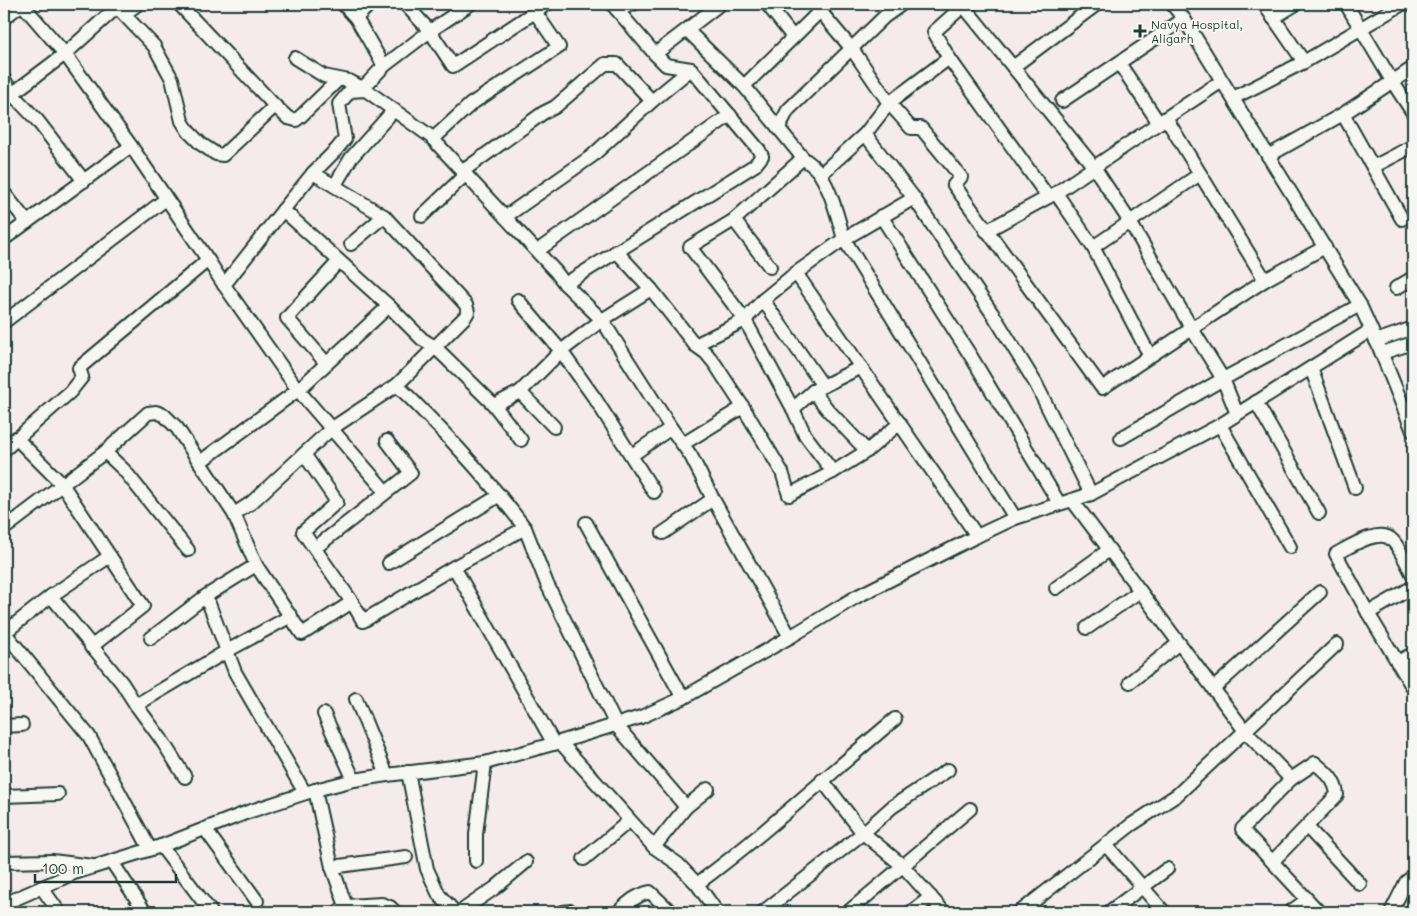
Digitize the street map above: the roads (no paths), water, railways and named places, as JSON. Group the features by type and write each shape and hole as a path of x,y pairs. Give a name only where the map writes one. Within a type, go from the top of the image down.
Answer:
{"street":[{"path":"4,18 22,4 65,54 131,146 298,390 386,492"},
{"path":"8,97 65,54 118,8 138,4"},
{"path":"179,4 288,118 296,120 338,80"},
{"path":"343,4 356,18 384,66"},
{"path":"356,18 370,4"},
{"path":"405,4 430,31 453,66 547,4"},
{"path":"224,284 282,210 345,139 340,104 350,91 365,89 384,66 470,4"},
{"path":"615,7 633,4"},
{"path":"655,54 720,4"},
{"path":"767,4 793,37"},
{"path":"778,127 788,110 884,17 902,4"},
{"path":"1013,67 1097,4"},
{"path":"1172,4 1233,98 1360,304 1413,431"},
{"path":"1264,4 1304,62"},
{"path":"1273,18 1296,4"},
{"path":"1346,4 1413,113"},
{"path":"1233,98 1304,62 1402,4"},
{"path":"1150,356 1093,247 948,58 934,32 962,5 1094,167 1130,222 1223,379 1237,414"},
{"path":"565,284 755,165 762,156 691,69 666,65 615,7"},
{"path":"744,86 824,7 889,103 911,128 921,128 961,177 954,185 1102,388 1266,280 1325,247"},
{"path":"118,8 154,46 172,79 182,121 189,132 201,144 216,154 223,155 275,106"},
{"path":"433,139 470,104 559,47 535,12"},
{"path":"1062,101 1184,20"},
{"path":"686,30 744,86 803,158 814,166 820,174 835,207 844,239 1015,518"},
{"path":"666,46 666,65"},
{"path":"295,58 324,76 349,81 365,89 433,139 537,251 565,284 602,320 691,456 790,638"},
{"path":"820,174 865,134 889,103 948,58"},
{"path":"1119,63 1200,174 1266,280"},
{"path":"422,216 464,173 543,113 555,107 606,64 617,64 652,100"},
{"path":"1268,156 1343,114 1413,68"},
{"path":"506,217 592,156 652,100 691,69"},
{"path":"4,79 8,97 37,120 84,181"},
{"path":"986,231 1052,195 1222,81"},
{"path":"335,185 351,158 394,110"},
{"path":"1343,114 1402,219"},
{"path":"537,251 730,115"},
{"path":"865,134 914,198 996,319 1036,384 1091,494"},
{"path":"4,239 131,146"},
{"path":"1373,166 1413,146"},
{"path":"803,158 734,220 690,248 745,320 805,435 833,472"},
{"path":"234,514 251,503 331,429 397,385 465,318 468,312 466,304 384,216 313,173"},
{"path":"1093,247 1200,174"},
{"path":"4,193 27,222"},
{"path":"695,345 745,320 764,300 796,273 880,216 914,198"},
{"path":"4,322 166,199"},
{"path":"282,210 422,338 435,347 494,405 521,440"},
{"path":"351,244 384,216"},
{"path":"880,216 972,358 1059,503"},
{"path":"734,220 770,267"},
{"path":"616,251 651,289 695,345 706,353 715,364 782,472 789,495 833,472 867,451 900,423"},
{"path":"91,647 143,606 62,484 8,443 70,392 82,377 79,368 208,260"},
{"path":"326,363 288,318 339,261"},
{"path":"796,273 976,536"},
{"path":"1396,288 1413,278"},
{"path":"494,405 520,392 561,351 602,320 651,289"},
{"path":"518,300 561,351 596,400 654,492"},
{"path":"764,300 818,389 828,410 867,451"},
{"path":"1121,438 1223,379 1360,304"},
{"path":"200,462 298,390 389,306"},
{"path":"4,904 74,873 156,848 248,812 310,792 354,780 387,774 486,763 641,716 683,698 790,638 856,597 976,536 1015,518 1091,494 1220,425 1311,368 1374,335 1413,328"},
{"path":"1382,354 1413,343"},
{"path":"793,409 818,389 861,367"},
{"path":"1311,368 1355,488"},
{"path":"397,385 448,436 500,495 525,528 547,584 616,725 686,807"},
{"path":"520,392 554,427"},
{"path":"1256,402 1319,513"},
{"path":"683,444 743,408"},
{"path":"4,529 105,452 148,413 156,412 164,415 177,428 200,462 234,514 256,565 302,634 352,602"},
{"path":"1220,425 1290,547"},
{"path":"632,456 671,428"},
{"path":"315,548 411,473 387,441"},
{"path":"105,452 124,470 188,550"},
{"path":"304,454 337,502 303,532 363,621 525,528"},
{"path":"389,563 500,495"},
{"path":"663,533 713,499"},
{"path":"1072,500 1245,731 1291,779"},
{"path":"586,523 683,698"},
{"path":"1413,575 1393,540 1386,536 1379,535 1368,538 1336,554 1368,613 1413,688"},
{"path":"1056,588 1109,550"},
{"path":"110,556 51,596 4,633 89,736 120,791 156,848 211,912"},
{"path":"151,638 206,596 256,565"},
{"path":"454,568 557,743 654,847 678,864 717,912"},
{"path":"1368,613 1413,587"},
{"path":"1087,628 1140,591"},
{"path":"1213,689 1320,592"},
{"path":"51,596 122,683 136,706 161,739 184,777"},
{"path":"206,596 235,672 310,792 342,909 382,904 390,907 395,912"},
{"path":"136,706 227,651 290,616"},
{"path":"1130,682 1179,643"},
{"path":"1020,912 1131,825 1177,794 1337,644"},
{"path":"1397,662 1413,654"},
{"path":"356,699 387,774"},
{"path":"324,714 354,780"},
{"path":"696,884 750,844 895,719"},
{"path":"4,726 22,725"},
{"path":"476,861 476,834 486,763"},
{"path":"1273,861 1337,795 1336,786 1328,774 1315,763 1291,779 1242,829 1319,912"},
{"path":"763,912 863,833 892,807 948,770"},
{"path":"408,772 427,869 439,895 455,912"},
{"path":"822,780 863,833 903,866 944,912"},
{"path":"654,847 686,807 708,789"},
{"path":"4,796 58,794"},
{"path":"848,912 970,808"},
{"path":"584,859 629,821"},
{"path":"1307,827 1360,884"},
{"path":"206,829 257,900"},
{"path":"1106,845 1164,912"},
{"path":"332,867 406,857"},
{"path":"4,862 52,861 98,866"},
{"path":"112,862 145,912"},
{"path":"460,912 495,888 526,862"},
{"path":"1109,912 1167,869"},
{"path":"1391,912 1406,882 1411,878 1413,879"},
{"path":"42,888 59,912"},
{"path":"618,912 634,898 650,892 671,912"},
{"path":"911,912 931,897"},
{"path":"1290,912 1307,900"},
{"path":"563,912 572,912"}],"place":[{"name":"Navya Hospital, Aligarh","path":"1140,31"}]}
